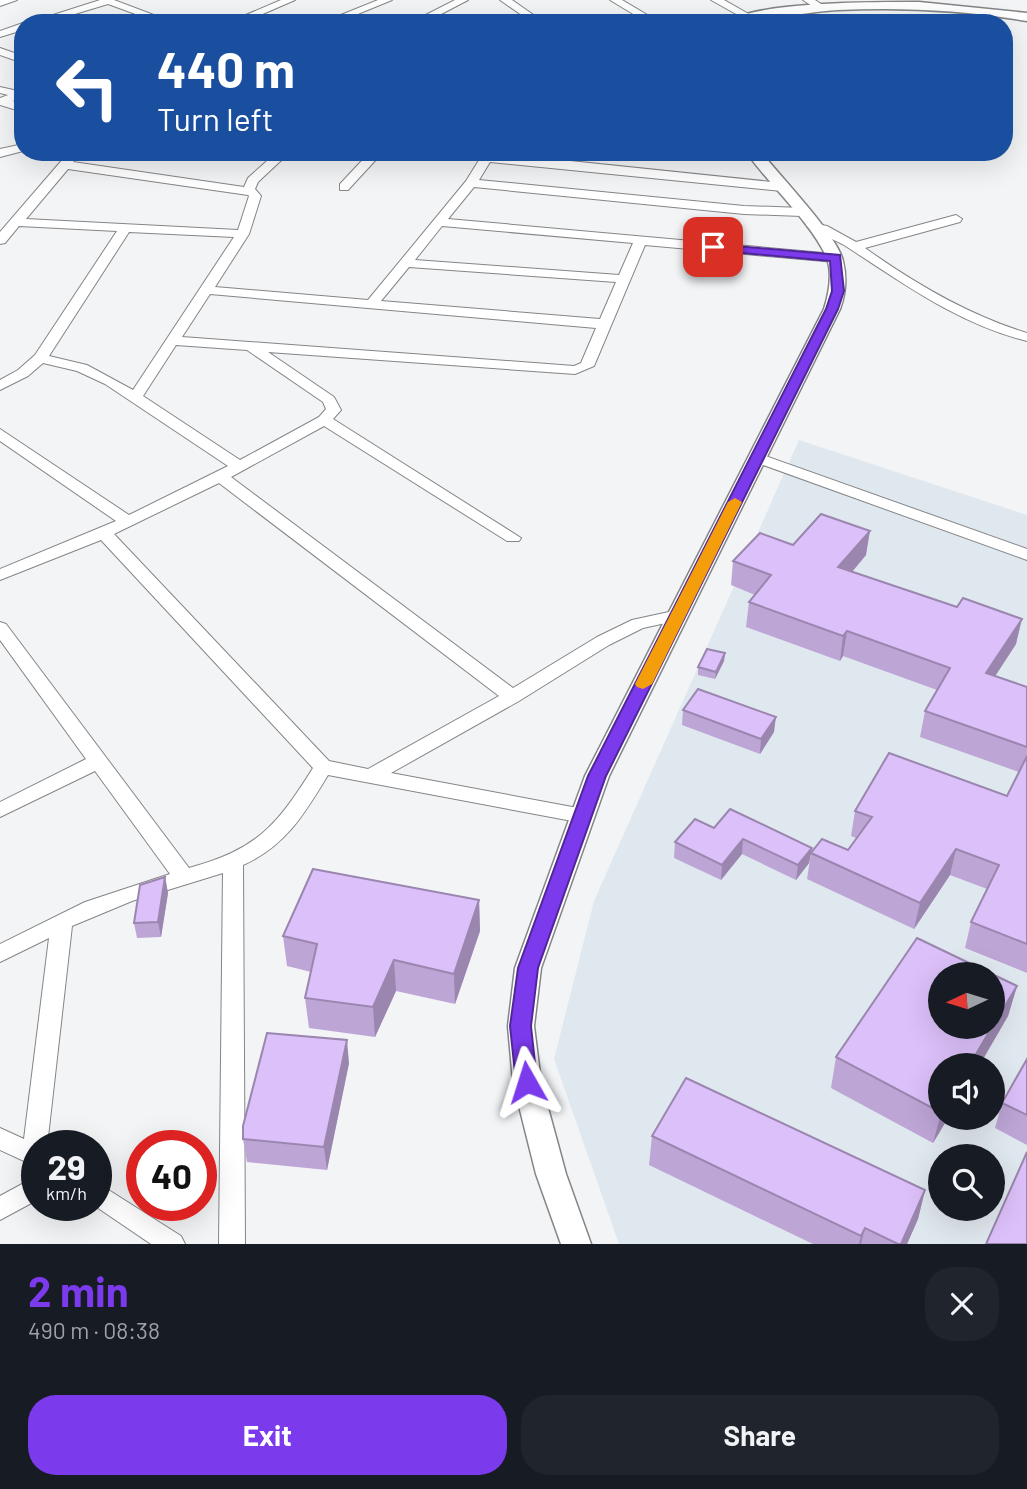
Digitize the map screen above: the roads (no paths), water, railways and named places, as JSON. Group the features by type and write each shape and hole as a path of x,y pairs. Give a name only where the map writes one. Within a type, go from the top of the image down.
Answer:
{"street":[{"path":"0,3 12,0"},
{"path":"255,14 290,0"},
{"path":"350,14 387,0"},
{"path":"434,14 463,0"},
{"path":"505,0 524,14"},
{"path":"615,0 640,14"},
{"path":"716,0 743,14"},
{"path":"808,0 822,8"},
{"path":"67,14 106,1 144,14"},
{"path":"764,14 890,3 1005,14"},
{"path":"0,240 69,161"},
{"path":"136,396 243,234 254,206 255,196 249,188 252,181 274,161"},
{"path":"344,187 369,161"},
{"path":"371,305 471,183 485,161"},
{"path":"526,161 782,187"},
{"path":"576,1244 551,1174 527,1082 521,1026 528,968 597,776 832,309 838,291 835,258 782,187 758,161"},
{"path":"66,165 252,192"},
{"path":"471,183 744,210 807,219 836,232 886,268 930,294 1027,337"},
{"path":"856,246 956,219"},
{"path":"16,222 243,234"},
{"path":"438,222 835,258"},
{"path":"0,386 23,373 40,358 125,228"},
{"path":"174,341 568,371 587,366 640,241"},
{"path":"404,263 624,279"},
{"path":"205,290 604,324"},
{"path":"2,572 104,533 222,478 324,420 334,410 329,400 250,346"},
{"path":"40,358 82,368 136,396 240,467"},
{"path":"324,420 513,538"},
{"path":"0,434 129,522"},
{"path":"757,458 1027,555"},
{"path":"222,478 512,697"},
{"path":"104,533 323,767 583,816"},
{"path":"372,776 512,697 603,641 638,624 678,615"},
{"path":"0,628 183,876"},
{"path":"0,810 100,760"},
{"path":"0,954 62,920 124,895 233,860 263,846 290,819 323,767"},
{"path":"232,1244 233,860"},
{"path":"38,1130 62,920"},
{"path":"0,1138 21,1149"},
{"path":"0,1209 21,1197"},
{"path":"112,1204 172,1244"}]}
